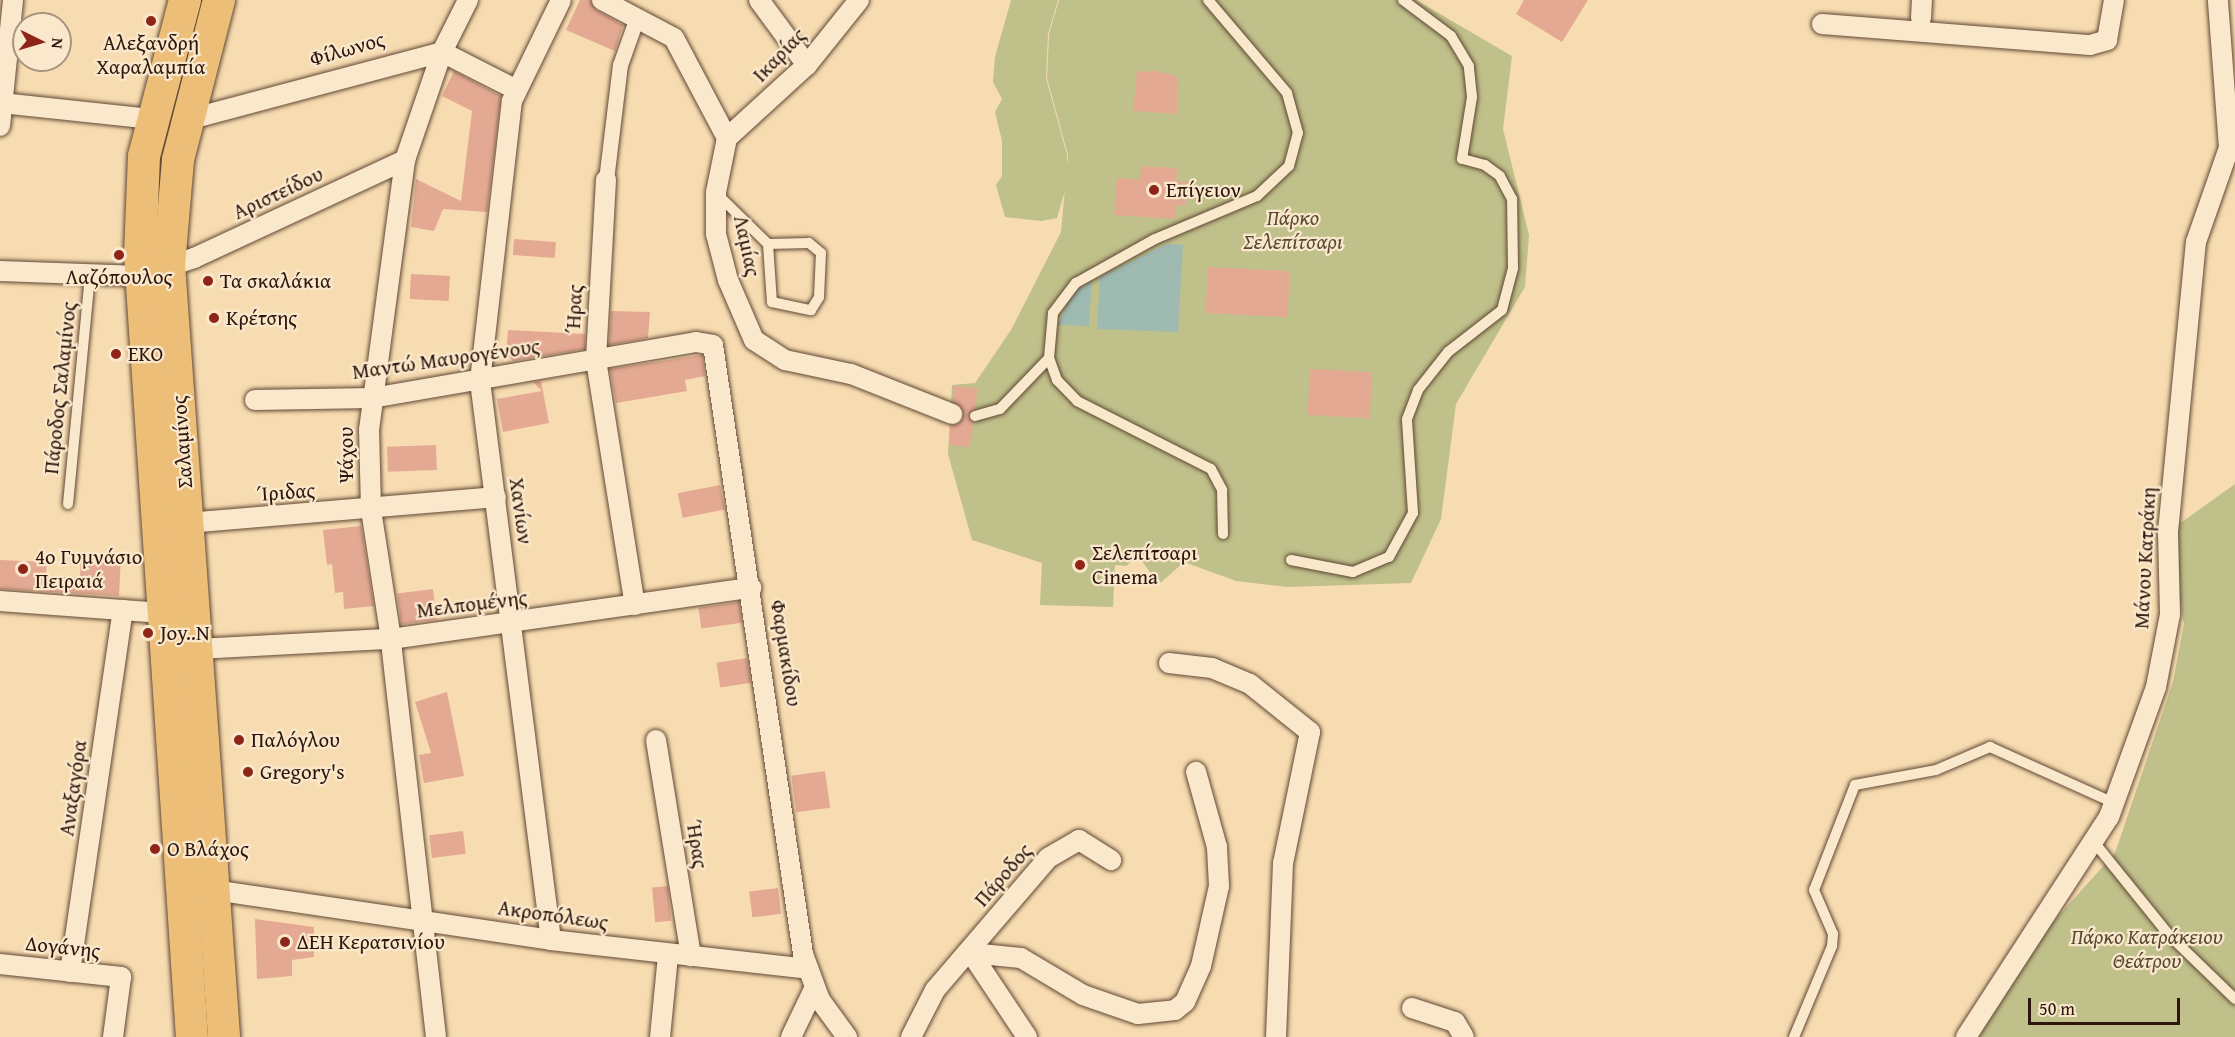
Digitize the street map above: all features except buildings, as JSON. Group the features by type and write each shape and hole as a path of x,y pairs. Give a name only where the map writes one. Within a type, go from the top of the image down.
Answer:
{"main road":[{"name":"Σαλαμίνος","path":"185,0 152,119 139,195 140,276 192,1037"},
{"name":"Σαλαμίνος","path":"219,0 187,120 169,265 224,1037"}],"street":[{"path":"0,126 13,0"},
{"name":"Ψάχου","path":"436,1037 391,639 371,510 372,398 405,160 442,52 468,0"},
{"path":"442,52 515,89 561,0"},
{"path":"602,0 637,17 682,48 726,138"},
{"path":"759,0 807,65"},
{"name":"Ικαρίας","path":"726,138 807,65 860,0"},
{"path":"1822,24 2090,45 2107,40 2114,0"},
{"name":"Μάνου Κατράκη","path":"1966,1037 2094,842 2116,804 2151,708 2170,614 2168,532 2196,242 2229,148 2218,0"},
{"name":"Ήρας","path":"635,605 596,360 606,180 620,65 637,17"},
{"name":"Φίλωνος","path":"187,120 442,52"},
{"name":"Χανίων","path":"515,89 480,381 551,940"},
{"path":"3,103 152,119"},
{"name":"Λαμίας","path":"726,138 716,192 716,234 728,280 754,340 785,360 852,374 952,414"},
{"name":"Αριστείδου","path":"140,276 405,160"},
{"path":"0,271 140,276"},
{"name":"Μαντώ Μαυρογένους","path":"255,400 372,398 696,342 713,345"},
{"name":"Φαρμακίδου","path":"713,345 811,978"},
{"name":"Ίριδας","path":"188,524 371,510 495,497"},
{"name":"Μελπομένης","path":"197,649 391,639 512,624 752,588"},
{"path":"0,601 163,613 197,649"},
{"name":"Αναξαγόρα","path":"70,972 123,610"},
{"path":"1169,663 1212,668 1250,684 1310,732 1283,863 1276,1037"},
{"name":"Ήρας","path":"656,740 691,956"},
{"path":"971,953 1021,958 1083,995 1127,1011 1175,1010 1185,1002 1202,966 1219,886 1217,847 1196,772"},
{"name":"Πάροδος","path":"911,1037 935,990 971,953 1021,884 1062,846 1088,842 1111,860"},
{"name":"Ακροπόλεως","path":"214,890 551,940 691,956 811,978"},
{"path":"971,953 1027,1037"},
{"path":"660,1037 668,955"},
{"name":"Δογάνης","path":"0,964 121,977 113,1037"},
{"path":"791,1037 811,978"},
{"path":"811,978 831,1020 847,1037"},
{"path":"1412,1008 1455,1022 1464,1037"}],"lane":[{"path":"1208,0 1287,93 1298,133 1289,166 1257,196 1155,239 1076,283 1053,313 1049,358 1057,380 1077,401 1211,469 1222,490 1223,534"},
{"path":"1291,560 1353,572 1389,557 1413,513 1407,419 1418,390 1448,352 1502,310 1513,268 1512,199 1500,176 1485,165 1461,159 1472,97 1469,66 1451,36 1403,0"},
{"path":"716,192 768,244 772,302 811,309 819,297 821,252 809,243 768,244"},
{"name":"Πάροδος Σαλαμίνος","path":"68,504 90,276"},
{"path":"975,416 1000,409 1049,358"},
{"path":"1794,1037 1832,946 1814,890 1855,785 1936,770 1989,747 2116,804"},
{"path":"2094,842 2146,900 2169,935 2235,999"}],"green space":[{"path":"1011,0 1058,0 1048,34 1046,78 1067,155 1067,184 1057,218 1041,221 1005,217 996,185 1002,176 1002,141 995,112 1002,99 993,82 995,57"},
{"name":"Πάρκο Σελεπίτσαρι","path":"1059,0 1416,0 1512,56 1503,129 1529,235 1525,287 1456,404 1441,519 1411,583 1287,587 1236,581 1184,562 1159,584 1138,556 1126,566 1115,565 1113,607 1040,605 1042,563 972,540 948,454 952,385 975,383 1011,330 1061,232 1068,155 1047,78 1049,34"},
{"name":"Πάρκο Κατράκειου Θεάτρου","path":"2235,484 2235,1037 1967,1037 2007,973 2115,853 2173,682 2184,624 2168,532"}],"water":[{"path":"1167,244 1183,245 1178,332 1097,329 1100,277"},
{"path":"1092,281 1089,326 1058,325 1071,294"}],"place":[{"name":"Αλεξανδρή Χαραλαμπία","path":"151,21"},
{"name":"Επίγειον","path":"1154,190"},
{"name":"Λαζόπουλος","path":"119,255"},
{"name":"Τα σκαλάκια","path":"208,281"},
{"name":"Κρέτσης","path":"214,318"},
{"name":"EKO","path":"116,354"},
{"name":"Σελεπίτσαρι Cinema","path":"1080,565"},
{"name":"4ο Γυμνάσιο Πειραιά","path":"23,569"},
{"name":"Joy..N","path":"148,633"},
{"name":"Παλόγλου","path":"239,740"},
{"name":"Gregory's","path":"248,772"},
{"name":"Ο Βλάχος","path":"155,849"},
{"name":"ΔΕΗ Κερατσινίου","path":"285,942"}]}
